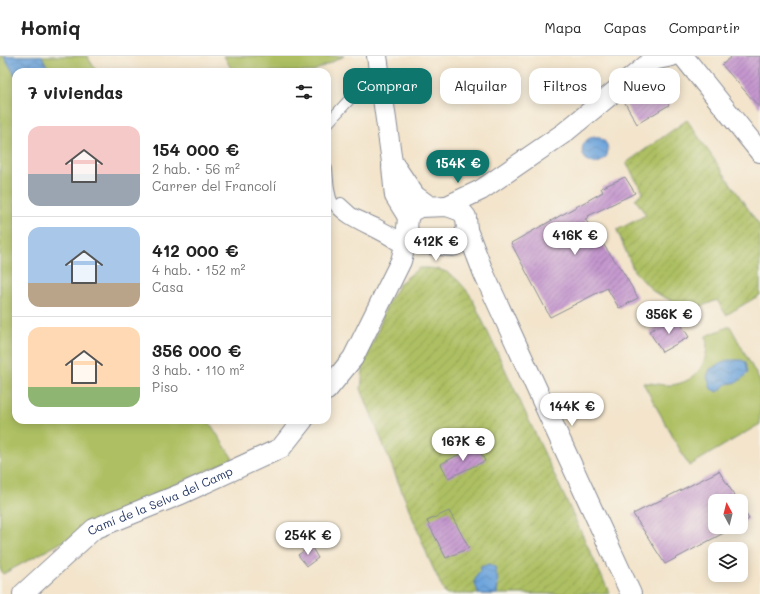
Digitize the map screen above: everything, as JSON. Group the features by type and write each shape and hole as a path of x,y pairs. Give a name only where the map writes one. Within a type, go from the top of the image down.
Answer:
{"street":[{"path":"377,56 377,68"},
{"path":"331,385 353,358 408,241 412,211 420,207 438,206 481,190 564,133 653,60 672,56"},
{"path":"683,56 760,152"},
{"path":"380,104 392,162 395,196 408,241"},
{"path":"392,162 415,196 438,206 461,211 484,274 631,594"},
{"path":"453,246 463,240 471,204 481,190"},
{"path":"408,241 453,246 464,253 484,274"},
{"name":"Camí de la Selva del Camp","path":"23,594 94,529 181,494 281,448 300,424"}],"lane":[{"path":"331,120 345,104"},
{"path":"331,196 332,203 343,215 351,220 384,235 408,241"},
{"path":"342,203 352,213 377,224 408,241"},
{"path":"368,216 377,224"}],"green space":[{"path":"0,56 87,56 94,68 12,68 12,424 211,424 233,459 140,500 3,574 0,569"},
{"path":"224,56 344,56 320,68 231,68"},
{"path":"687,120 760,226 760,295 726,315 717,300 693,310 654,292 634,271 617,230 646,215 635,199 643,192 626,163"},
{"path":"419,268 437,269 450,274 471,296 610,594 445,594 429,559 361,389 364,361 378,331 387,304 400,283"},
{"path":"730,326 760,381 760,424 689,466 643,383 671,385 688,380 695,375 704,362 707,345 706,336"}],"water":[{"path":"4,56 42,56 48,68 12,68 12,70"},
{"path":"595,137 604,141 608,150 604,159 595,163 586,159 582,150 586,141"},
{"path":"728,360 741,360 746,362 748,373 738,382 727,384 718,392 711,389 707,377 710,369"},
{"path":"489,564 495,567 498,581 497,594 478,594 475,580 481,567"}],"building":[{"path":"732,56 760,56 760,108 722,65"},
{"path":"626,104 669,105 637,124"},
{"path":"625,177 635,193 588,216 589,217 585,219 623,272 638,298 619,308 607,288 550,317 511,243 603,192 601,188"},
{"path":"677,318 689,337 662,352 649,331"},
{"path":"477,445 485,461 448,478 441,464"},
{"path":"719,471 734,494 708,494 708,534 722,534 665,564 633,514"},
{"path":"449,511 469,548 446,558 427,521"},
{"path":"311,546 318,558 307,566 298,555"}]}
